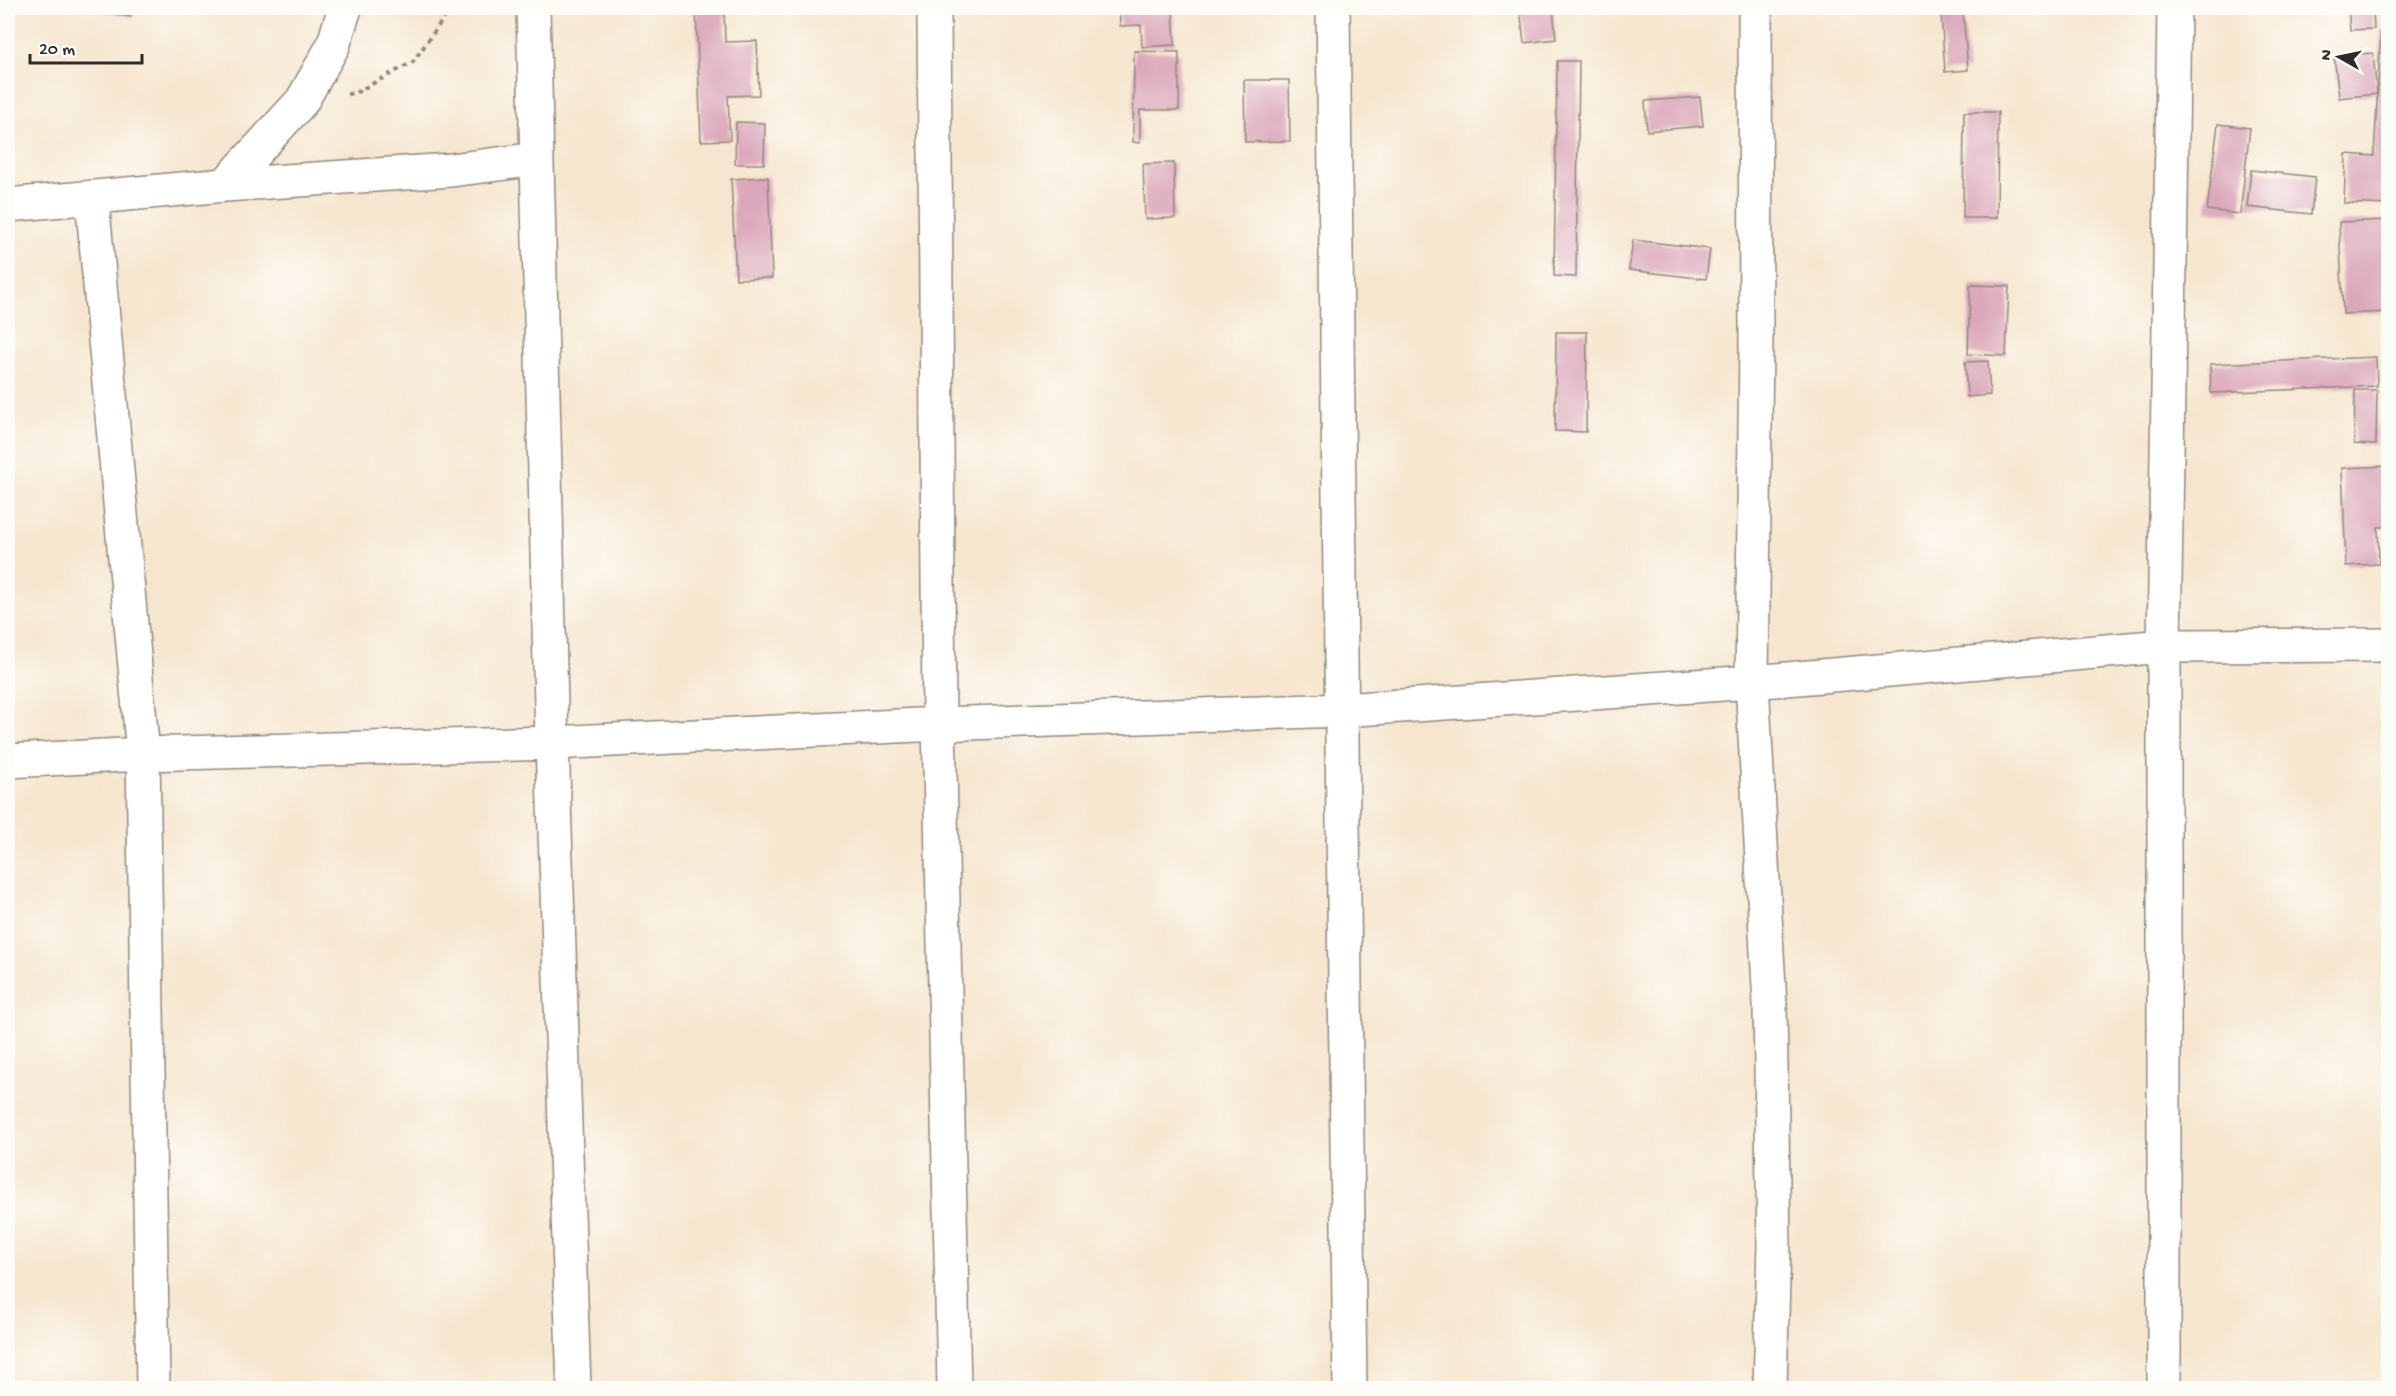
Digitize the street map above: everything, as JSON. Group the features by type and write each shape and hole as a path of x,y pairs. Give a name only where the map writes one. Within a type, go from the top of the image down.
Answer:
{"street":[{"path":"225,185 302,102 333,46 345,8"},
{"path":"533,8 552,743 574,1389"},
{"path":"934,8 939,724 954,1389"},
{"path":"1333,8 1350,1389"},
{"path":"1755,8 1756,344 1752,682 1770,1005 1774,1244 1770,1389"},
{"path":"2164,1389 2164,646 2174,8"},
{"path":"8,205 225,185 357,178 537,159"},
{"path":"93,198 143,754 153,1389"},
{"path":"8,761 143,754 552,743 939,724 1343,710 1752,682 2164,646 2388,645"}],"path":[{"path":"302,102 354,93 412,62 451,8"}],"building":[{"path":"86,8 133,8 131,17"},
{"path":"1119,8 1173,8 1175,45 1142,47 1141,25 1120,26"},
{"path":"1520,8 1553,8 1556,39 1524,43"},
{"path":"2348,8 2373,8 2374,29 2350,30"},
{"path":"724,9 725,42 757,41 759,95 728,96 730,140 701,141 696,10"},
{"path":"1963,11 1968,70 1945,72 1941,13"},
{"path":"2381,29 2388,29 2388,205 2344,203 2346,154 2374,156"},
{"path":"1134,51 1179,52 1179,110 1140,110 1140,143 1133,142"},
{"path":"2373,53 2377,94 2339,98 2334,56"},
{"path":"1557,61 1579,61 1576,277 1554,276"},
{"path":"1244,80 1289,80 1290,141 1245,142"},
{"path":"1700,97 1703,126 1647,131 1645,101"},
{"path":"1964,112 1998,112 1997,218 1963,218"},
{"path":"736,122 765,123 764,164 735,164"},
{"path":"2218,124 2250,128 2240,214 2207,210"},
{"path":"1174,163 1175,218 1145,219 1143,164"},
{"path":"2251,170 2315,177 2311,214 2247,207"},
{"path":"768,177 772,278 736,279 731,179"},
{"path":"2388,220 2388,312 2343,314 2339,222"},
{"path":"1633,240 1710,249 1706,279 1629,270"},
{"path":"1970,285 2009,286 2006,356 1968,354"},
{"path":"1556,332 1587,332 1586,432 1555,431"},
{"path":"2376,357 2377,386 2211,393 2210,364"},
{"path":"1988,361 1990,395 1967,397 1965,362"},
{"path":"2355,390 2377,390 2376,445 2354,444"},
{"path":"2388,466 2388,527 2378,527 2379,564 2346,566 2342,468"}]}
